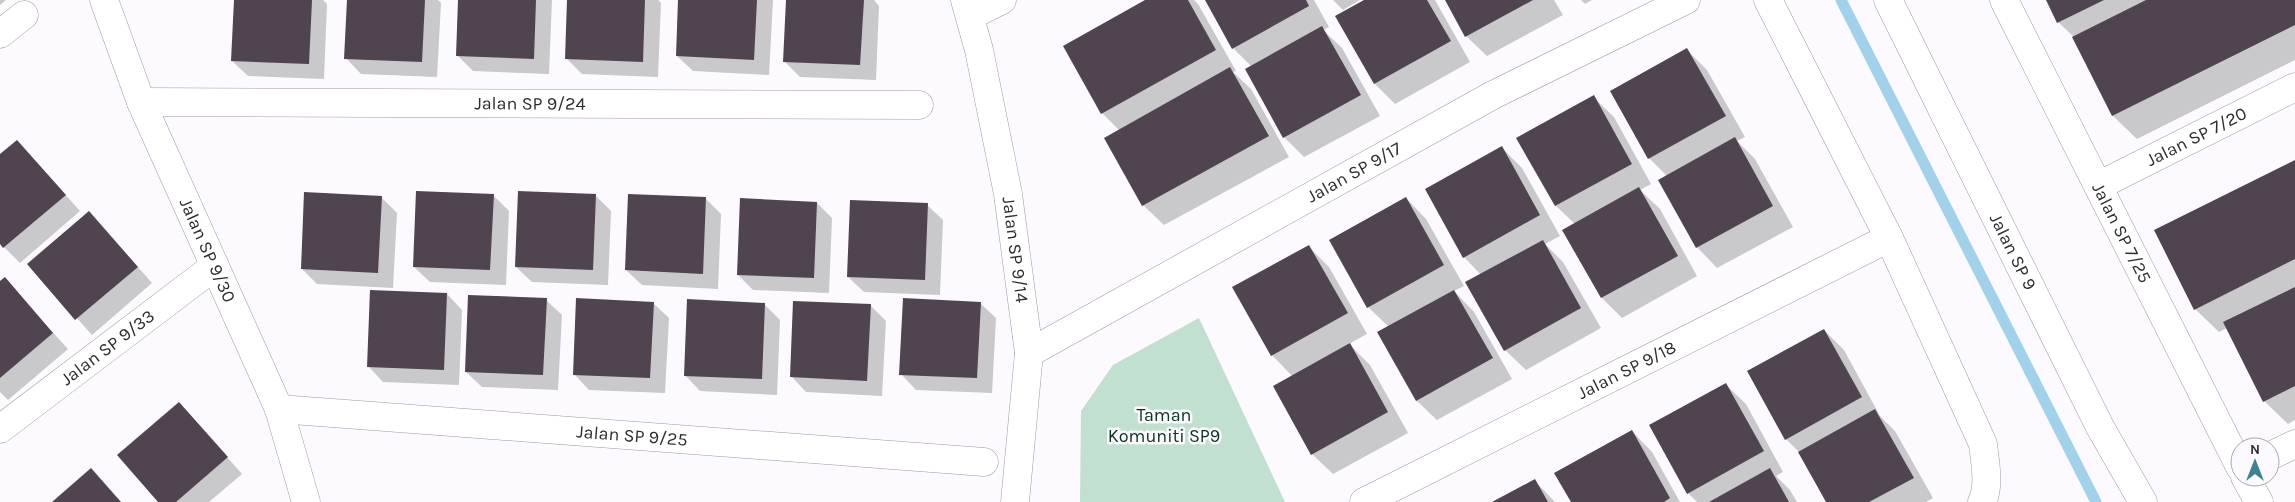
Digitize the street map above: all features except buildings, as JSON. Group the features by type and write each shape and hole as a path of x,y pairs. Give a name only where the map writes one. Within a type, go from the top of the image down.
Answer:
{"street":[{"name":"Jalan SP 9/30","path":"104,0 142,102 279,409 306,502"},
{"path":"967,8 1002,0"},
{"name":"Jalan SP 9/17","path":"1030,353 1493,96 1686,0"},
{"path":"1768,0 1889,238 1983,444 1986,470 1983,500"},
{"name":"Jalan SP 9","path":"1888,0 2100,427 2143,502"},
{"name":"Jalan SP 7/25","path":"2004,0 2230,446"},
{"name":"Jalan SP 9/14","path":"967,8 979,50 1008,194 1030,353 1015,502"},
{"path":"0,34 24,15"},
{"name":"Jalan SP 7/20","path":"2098,186 2295,87"},
{"name":"Jalan SP 9/24","path":"142,102 919,105"},
{"name":"Jalan SP 9/18","path":"1364,502 1889,238"},
{"name":"Jalan SP 9/33","path":"0,429 215,266"},
{"name":"Jalan SP 9/25","path":"279,409 984,462"},
{"path":"2280,451 2295,444"},
{"path":"2251,487 2259,502"}],"green space":[{"name":"Taman Komuniti SP9","path":"1199,318 1285,502 1080,502 1081,411 1113,365"}],"waterway":[{"path":"1841,0 2096,502"}]}
